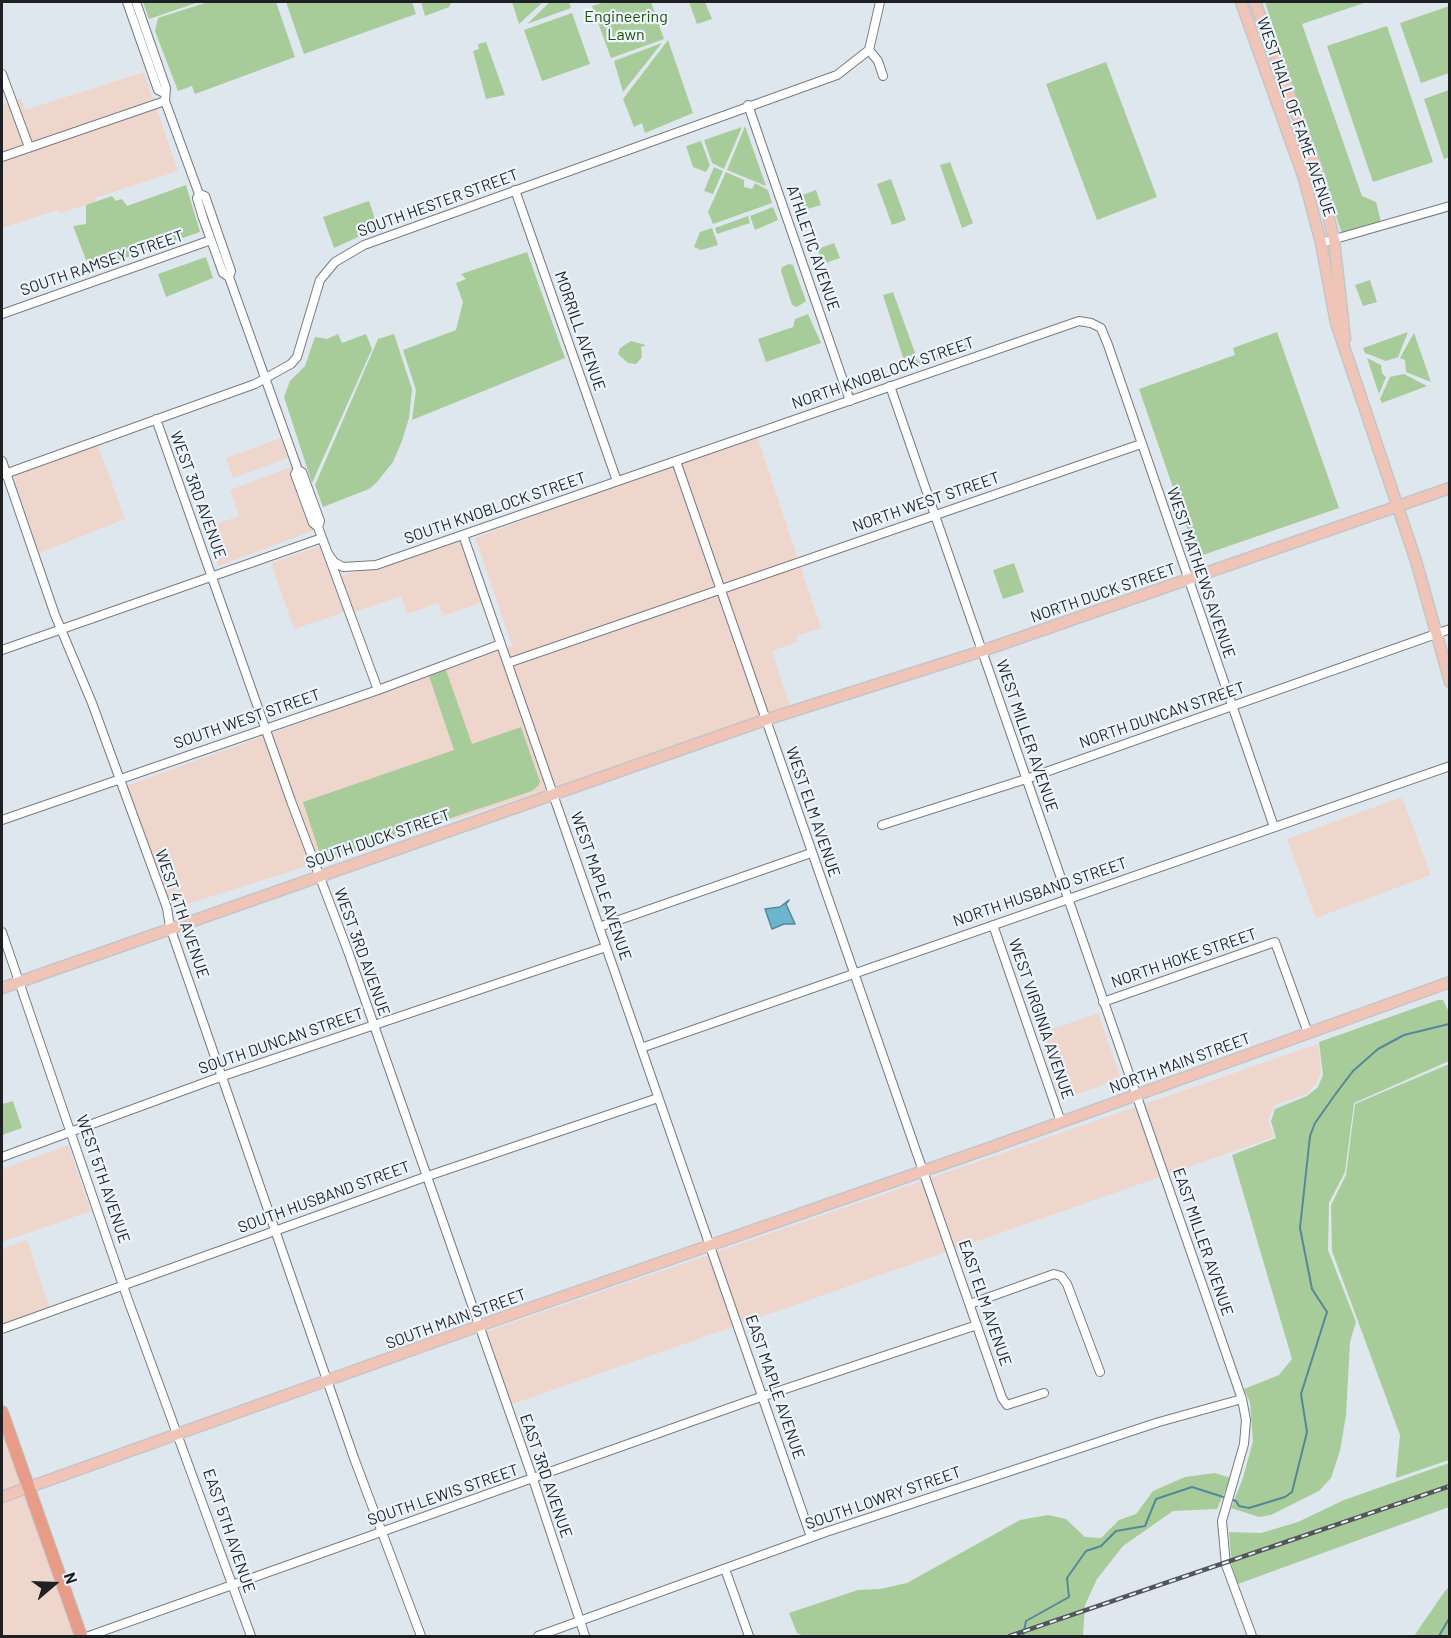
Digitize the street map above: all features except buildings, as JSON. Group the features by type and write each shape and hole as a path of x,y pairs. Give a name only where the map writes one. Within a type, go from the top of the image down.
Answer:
{"highway":[{"path":"2,1412 81,1636"}],"main road":[{"name":"WEST HALL OF FAME AVENUE","path":"1241,2 1304,178 1322,243 1336,322 1398,506 1449,682"},
{"name":"WEST HALL OF FAME AVENUE","path":"1255,2 1319,175 1334,240 1345,320 1345,348"},
{"name":"NORTH DUCK STREET","path":"765,720 982,651 1449,488"},
{"name":"SOUTH DUCK STREET","path":"2,988 170,927 765,720"},
{"name":"NORTH MAIN STREET","path":"921,1172 1449,982"},
{"name":"SOUTH MAIN STREET","path":"2,1497 478,1326 921,1172"}],"street":[{"path":"127,2 158,90 164,97 199,194 197,198 224,273 229,277 298,470 302,472 318,517 322,538 378,690"},
{"path":"136,2 166,88 164,97"},
{"path":"880,2 869,50 878,61 883,76"},
{"name":"SOUTH HESTER STREET","path":"4,474 265,378 291,364 297,357 303,340 320,280 335,262 350,251 748,105 763,103 837,75 869,50"},
{"path":"2,74 29,147"},
{"path":"2,157 164,97"},
{"name":"ATHLETIC AVENUE","path":"748,105 850,400"},
{"name":"MORRILL AVENUE","path":"515,190 617,481"},
{"path":"199,194 205,196 209,206 231,271 229,277"},
{"path":"1322,243 1449,206"},
{"name":"SOUTH RAMSEY STREET","path":"2,314 212,240"},
{"name":"NORTH KNOBLOCK STREET","path":"676,461 1078,321 1101,328"},
{"name":"WEST MATHEWS AVENUE","path":"1101,328 1230,706 1274,827"},
{"name":"WEST MILLER AVENUE","path":"890,386 1136,1095"},
{"name":"WEST 3RD AVENUE","path":"156,419 478,1326"},
{"name":"NORTH WEST STREET","path":"720,589 1141,444"},
{"name":"WEST 4TH AVENUE","path":"2,460 4,474 55,615 63,629 167,908 170,927 328,1380 421,1636"},
{"name":"SOUTH KNOBLOCK STREET","path":"327,552 334,562 344,567 360,568 376,565 676,461"},
{"name":"WEST ELM AVENUE","path":"676,461 921,1172"},
{"name":"WEST MAPLE AVENUE","path":"463,535 709,1247"},
{"path":"2,650 322,538"},
{"path":"507,663 720,589"},
{"name":"NORTH DUNCAN STREET","path":"882,825 1026,778 1449,629"},
{"name":"SOUTH WEST STREET","path":"2,820 378,690 501,644"},
{"name":"NORTH HUSBAND STREET","path":"641,1048 1449,766"},
{"path":"599,927 811,854"},
{"name":"WEST VIRGINIA AVENUE","path":"993,925 1061,1122"},
{"name":"WEST 5TH AVENUE","path":"2,932 178,1435"},
{"name":"NORTH HOKE STREET","path":"1103,1002 1275,942 1308,1033"},
{"name":"SOUTH DUNCAN STREET","path":"2,1157 223,1076 606,947"},
{"name":"EAST MILLER AVENUE","path":"1136,1095 1242,1399 1246,1431 1235,1483 1222,1521 1226,1564 1252,1636"},
{"name":"SOUTH HUSBAND STREET","path":"2,1329 425,1177 658,1098"},
{"name":"EAST ELM AVENUE","path":"921,1172 1005,1405 1044,1393"},
{"name":"EAST MAPLE AVENUE","path":"709,1247 812,1537"},
{"path":"970,1305 1054,1274 1061,1276 1067,1284 1101,1372"},
{"name":"SOUTH LEWIS STREET","path":"89,1636 762,1396 977,1325"},
{"name":"EAST 3RD AVENUE","path":"478,1326 533,1479 585,1636"},
{"name":"SOUTH LOWRY STREET","path":"538,1636 812,1537 1159,1422 1242,1399"},
{"name":"EAST 5TH AVENUE","path":"178,1435 251,1636"},
{"path":"726,1569 749,1636"}],"shaded area":[{"path":"144,72 178,171 95,198 96,202 60,213 58,210 2,228 2,105 21,98 25,110"},
{"path":"756,433 821,628 796,636 798,642 772,651 792,712 172,909 126,786 512,646 475,538"},
{"path":"281,438 288,458 233,478 226,458"},
{"path":"97,443 125,519 39,553 13,475"},
{"path":"293,466 315,530 218,566 204,528 239,516 230,490"},
{"path":"463,535 486,601 443,616 438,603 407,614 401,596 352,613 339,577"},
{"path":"320,546 345,612 294,629 271,563"},
{"path":"1402,797 1431,875 1316,918 1287,839"},
{"path":"1098,1013 1121,1079 1060,1100 1039,1034"},
{"path":"1318,1044 1321,1071 1316,1084 1307,1094 1276,1104 1268,1120 1274,1137 507,1406 482,1333"},
{"path":"68,1145 91,1211 2,1242 2,1169"},
{"path":"27,1240 50,1309 2,1325 2,1249"},
{"path":"2,1409 81,1636 2,1636"}],"green space":[{"path":"143,2 199,2 149,19"},
{"path":"208,2 276,2 295,57 195,94 192,86 178,91 155,31 158,18"},
{"path":"286,2 412,2 416,14 304,54"},
{"path":"421,2 452,2 449,7 425,16"},
{"path":"512,2 543,2 519,24"},
{"path":"550,2 569,2 571,8 527,24"},
{"name":"Engineering Lawn","path":"605,2 651,2 664,39 611,58 592,6"},
{"path":"689,2 705,2 712,19 697,24"},
{"path":"1265,2 1367,2 1302,24 1362,196 1376,202 1382,226 1343,237"},
{"path":"1449,6 1449,73 1421,83 1400,23"},
{"name":"Engineering Lawn","path":"572,13 590,64 542,81 524,30"},
{"path":"1387,26 1433,162 1373,182 1327,46"},
{"path":"668,40 693,113 645,133 642,123 634,127 623,99"},
{"path":"486,42 505,95 486,99 473,51 479,49 478,44"},
{"path":"662,43 623,92 614,61"},
{"path":"1106,62 1157,197 1097,220 1046,84"},
{"path":"1449,90 1449,157 1444,159 1424,99"},
{"path":"745,126 766,186 727,170"},
{"path":"742,127 724,169 712,163 704,140"},
{"path":"701,141 710,165 706,172 693,167 686,146"},
{"path":"950,162 973,223 962,228 940,165"},
{"path":"714,167 723,171 713,194 704,191"},
{"path":"726,172 744,180 744,187 752,189 755,183 768,190 772,203 713,224 708,212"},
{"path":"891,179 906,220 892,225 877,184"},
{"path":"186,185 200,232 90,270 73,226 86,224 86,205 112,196 116,201 122,199 127,206"},
{"path":"816,190 821,205 804,210 800,196"},
{"path":"369,201 378,228 334,248 323,217"},
{"path":"773,207 778,220 755,230 750,216"},
{"path":"748,216 750,223 717,234 715,228"},
{"path":"712,228 718,245 701,250 694,247 700,232"},
{"path":"834,243 840,258 823,264 818,249"},
{"path":"527,252 565,358 412,420 416,390 403,350 456,330 463,302 456,283 466,279 461,274"},
{"path":"206,257 213,278 166,297 158,274"},
{"path":"793,265 806,301 797,307 792,305 781,271 782,267"},
{"path":"1370,280 1377,302 1363,306 1355,285"},
{"path":"893,292 918,361 972,343 973,347 907,370 883,295"},
{"path":"808,314 821,343 766,362 758,339 793,327 795,319"},
{"path":"1277,332 1339,508 1197,557 1139,389 1235,355 1233,348"},
{"path":"1408,332 1398,357 1386,361 1365,353 1363,348"},
{"path":"1414,333 1431,382 1406,372 1405,360 1400,358"},
{"path":"338,334 342,343 366,334 372,349 312,483 284,397 290,381 305,366 315,337 327,339"},
{"path":"394,334 412,389 409,418 402,441 393,462 369,489 323,507 315,485 378,339"},
{"path":"631,341 646,345 641,347 642,357 636,364 628,363 618,354 620,348"},
{"path":"1367,358 1381,365 1382,373 1386,377 1379,394"},
{"path":"1404,374 1427,386 1382,403 1380,399 1390,377"},
{"path":"1014,563 1024,592 1003,599 993,570"},
{"path":"446,670 472,744 521,727 540,782 538,786 532,791 325,860 321,857 303,802 454,750 429,676"},
{"path":"1443,1000 1449,1012 1449,1061 1354,1103 1345,1172 1329,1203 1328,1250 1356,1322 1350,1342 1346,1415 1340,1451 1331,1478 1319,1491 1271,1515 1259,1517 1231,1508 1243,1478 1253,1441 1250,1402 1244,1389 1279,1375 1292,1359 1232,1155 1276,1138 1271,1121 1275,1109 1307,1096 1318,1087 1323,1075 1319,1042"},
{"path":"1449,1064 1449,1460 1396,1478 1400,1435 1332,1251 1331,1205 1346,1175 1355,1104"},
{"path":"13,1101 22,1128 2,1135 2,1104"},
{"path":"1449,1463 1449,1507 1238,1584 1232,1566 1229,1532 1261,1533 1298,1522 1344,1500"},
{"path":"1215,1473 1231,1478 1217,1509 1173,1511 1123,1546 1097,1579 1085,1605 1083,1636 804,1636 797,1633 789,1613 858,1590 880,1589 907,1583 1020,1520 1048,1515 1066,1519 1085,1537 1101,1538 1119,1520 1136,1514 1153,1491 1185,1477"},
{"path":"1449,1587 1449,1636 1414,1636 1445,1591"}],"water":[{"path":"789,900 786,904 795,924 784,924 772,929 765,909 780,907"}],"waterway":[{"path":"1023,1636 1026,1621 1069,1597 1067,1578 1086,1551 1101,1546 1116,1531 1145,1526 1156,1499 1192,1487 1236,1501 1239,1506 1249,1508 1285,1497 1292,1492 1307,1432 1301,1394 1327,1312 1312,1289 1300,1228 1310,1136 1315,1123 1353,1071 1378,1049 1404,1035 1449,1024"},
{"path":"1439,1636 1450,1617"}],"railway":[{"path":"1010,1636 1450,1486"}]}
